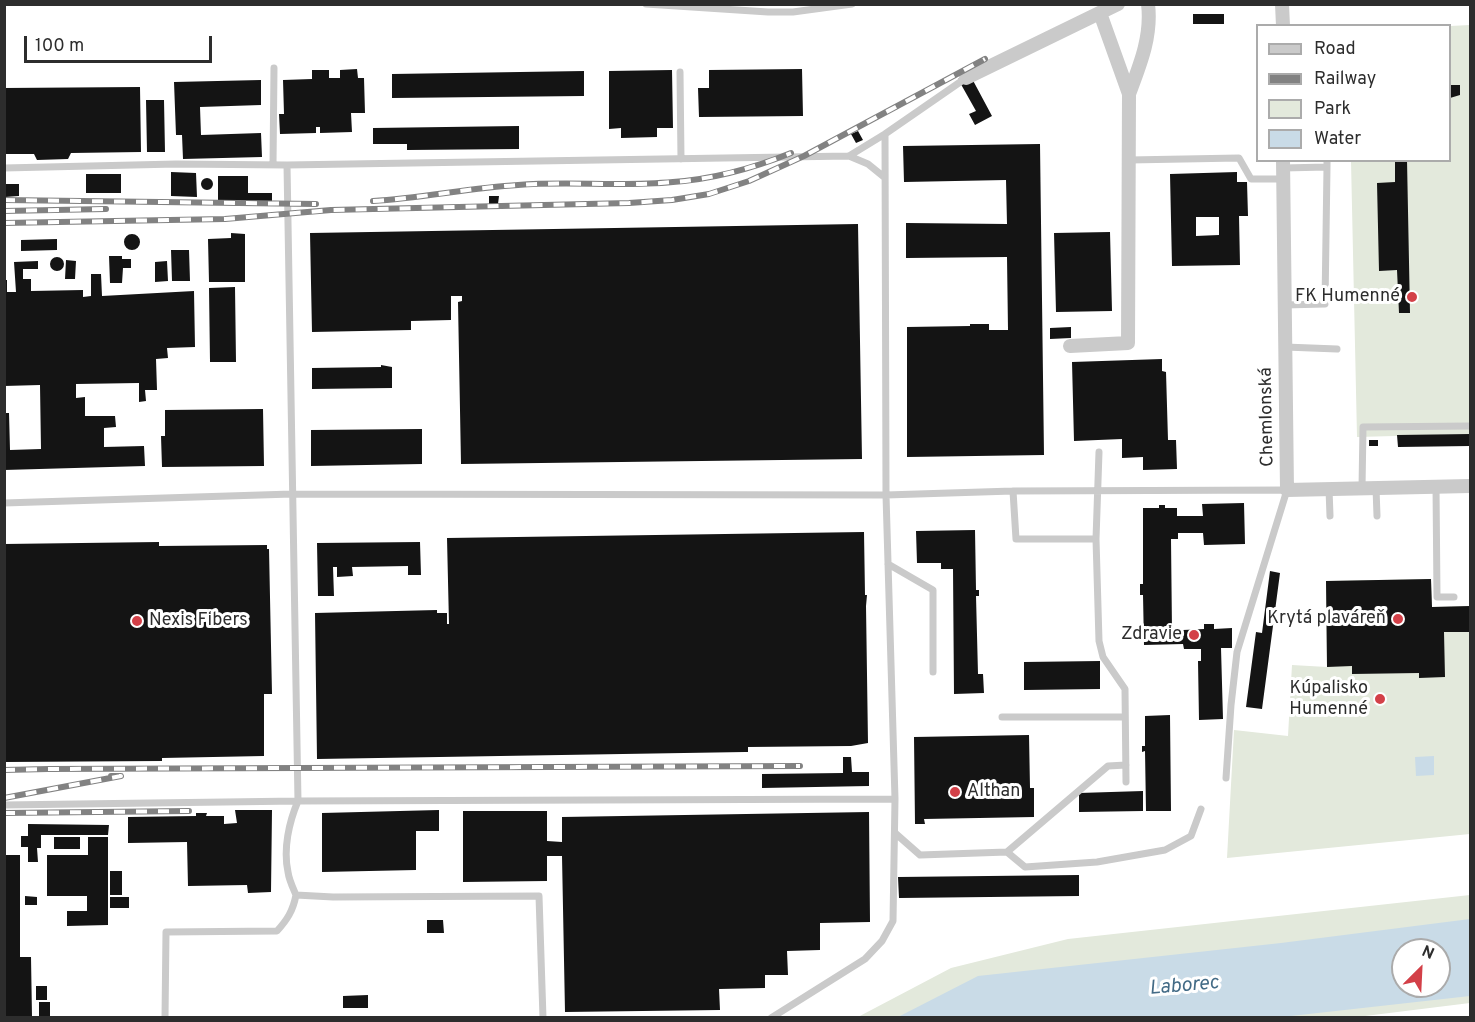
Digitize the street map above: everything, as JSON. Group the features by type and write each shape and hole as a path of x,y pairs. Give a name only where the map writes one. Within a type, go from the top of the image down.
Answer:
{"street":[{"path":"966,78 1118,4"},
{"path":"1129,94 1142,61 1151,22 1148,4"},
{"path":"1282,4 1283,24"},
{"path":"1070,346 1128,343 1129,94 1100,13"},
{"name":"Chemlonská","path":"1283,169 1287,490 1470,486"}],"lane":[{"path":"646,4 768,12 793,12 852,4"},
{"path":"273,165 274,68"},
{"path":"680,72 681,159"},
{"path":"849,156 966,78"},
{"path":"771,1017 865,958 882,941 893,921 895,799 886,495 885,134"},
{"path":"4,168 849,156 868,164 884,177"},
{"path":"1129,160 1239,158 1251,179 1283,169 1327,164 1325,304 1284,305"},
{"path":"165,1017 166,932 277,930 287,920 296,896 288,872 286,850 291,818 298,801 287,165"},
{"path":"1285,347 1337,348"},
{"path":"1377,516 1369,488 1363,427 1470,426"},
{"path":"1099,452 1096,539 1100,642 1102,657 1125,689 1126,782"},
{"path":"1436,486 1437,597 1454,597"},
{"path":"1329,489 1329,516"},
{"path":"4,503 292,494 886,495 1013,491 1287,490 1237,652 1226,778"},
{"path":"1013,491 1016,539 1096,539"},
{"path":"888,564 933,590 933,672"},
{"path":"1002,717 1125,717"},
{"path":"895,833 920,855 1008,852 1108,766 1126,765"},
{"path":"4,805 298,801 895,799"},
{"path":"1008,852 1025,867 1097,862 1165,850 1191,836 1201,809"},
{"path":"296,896 539,896 543,1017"}],"green space":[{"name":"FK Humenné","path":"1470,25 1470,434 1357,437 1351,162 1451,162 1451,26"},
{"name":"Kúpalisko Humenné","path":"1431,579 1432,607 1470,606 1470,834 1227,858 1234,730 1288,736 1292,665 1327,667 1326,581"},
{"path":"1470,895 1470,1003 1349,1018 856,1018 951,968 1068,939"}],"water":[{"path":"1434,756 1434,775 1416,776 1415,757"},
{"name":"Laborec","path":"1470,919 1470,996 1273,1018 898,1017 978,976 1281,943"}],"building":[{"path":"1193,14 1224,14 1224,24 1193,24"},
{"path":"357,69 358,78 364,78 365,113 351,113 352,132 320,133 320,127 316,127 316,133 280,134 279,114 284,114 283,80 312,79 312,70 329,70 329,78 340,78 340,70"},
{"path":"802,69 803,116 699,117 698,88 709,88 709,70"},
{"path":"672,70 673,128 657,128 657,137 621,138 621,128 609,129 609,71"},
{"path":"584,71 584,96 392,98 392,74"},
{"path":"969,73 992,116 975,125 969,114 976,111 958,79"},
{"path":"261,80 261,105 200,107 201,135 261,133 262,157 183,159 182,135 176,135 174,82"},
{"path":"1451,85 1460,85 1460,95 1451,98"},
{"path":"140,87 141,152 71,153 68,159 37,160 34,154 4,154 4,88"},
{"path":"146,100 164,100 165,152 147,152"},
{"path":"519,126 519,149 407,150 407,144 373,144 373,128"},
{"path":"858,131 863,140 856,143 851,134"},
{"path":"1040,144 1044,455 907,457 907,327 989,324 989,330 1008,330 1007,257 906,258 906,223 1007,224 1006,180 904,182 903,146"},
{"path":"1395,162 1407,162 1410,313 1399,313 1397,270 1379,271 1377,183 1395,182"},
{"path":"171,172 196,173 197,197 171,196"},
{"path":"1237,172 1237,182 1247,182 1248,216 1239,216 1240,265 1172,266 1170,174","holes":["1196,217 1219,217 1219,235 1196,236"]},
{"path":"86,174 121,174 121,193 86,193"},
{"path":"218,176 248,176 248,193 272,193 272,205 218,205"},
{"path":"209,178 213,184 209,190 205,190 201,182"},
{"path":"5,184 19,184 19,196 5,197"},
{"path":"489,196 499,196 498,204 489,204"},
{"path":"858,224 862,459 461,464 458,302 462,301 462,296 451,296 451,320 411,321 411,330 312,332 310,233"},
{"path":"1110,232 1112,311 1056,312 1054,233"},
{"path":"231,233 245,234 245,282 209,282 208,239 231,238"},
{"path":"129,234 135,234 140,242 138,248 129,250 124,245 124,239"},
{"path":"57,239 57,250 21,251 21,240"},
{"path":"171,250 189,250 190,281 172,281"},
{"path":"109,256 131,259 131,268 123,268 122,283 110,283"},
{"path":"57,257 62,259 64,264 62,269 57,271 52,269 50,264 52,259"},
{"path":"66,260 76,261 75,279 65,279"},
{"path":"38,261 38,269 23,269 23,279 31,279 31,291 83,290 83,297 91,296 91,274 101,274 102,296 194,291 195,347 167,348 168,358 156,359 157,390 145,390 146,401 139,402 139,383 76,384 76,398 85,397 85,416 115,416 116,427 104,428 104,447 144,446 145,466 4,470 4,413 9,413 10,450 41,449 40,385 4,386 4,280 7,280 7,292 16,292 14,262"},
{"path":"167,261 168,281 155,282 155,262"},
{"path":"235,287 236,362 210,362 209,288"},
{"path":"1071,327 1071,338 1050,339 1050,328"},
{"path":"1162,359 1162,371 1166,372 1168,440 1176,440 1177,469 1143,470 1143,457 1122,458 1122,439 1074,441 1072,362"},
{"path":"381,365 392,367 392,388 312,389 312,368 381,367"},
{"path":"263,409 264,466 162,467 161,436 165,436 165,410"},
{"path":"422,429 422,464 311,466 311,430"},
{"path":"1470,434 1470,446 1398,447 1397,435"},
{"path":"1369,440 1378,440 1378,446 1369,446"},
{"path":"1244,503 1245,544 1204,545 1203,533 1178,533 1178,539 1171,539 1172,632 1204,629 1204,624 1214,624 1214,629 1232,628 1232,648 1221,648 1223,719 1199,720 1198,661 1201,661 1201,649 1184,649 1183,644 1144,645 1143,595 1140,595 1140,584 1143,584 1143,508 1159,508 1159,505 1165,505 1165,508 1177,508 1177,516 1203,516 1202,504"},
{"path":"975,530 976,590 979,590 979,596 976,596 978,674 983,674 984,693 954,694 953,569 941,569 941,563 917,563 916,531"},
{"path":"864,532 865,595 867,595 868,743 851,746 748,747 748,752 317,759 315,613 437,610 437,613 447,613 447,624 449,624 447,538"},
{"name":"Nexis Fibers","path":"159,542 159,546 267,545 269,549 272,694 264,694 264,756 162,758 162,761 4,762 4,544"},
{"path":"420,542 421,575 408,575 408,566 352,567 353,576 337,577 337,567 333,567 334,596 318,596 317,543"},
{"path":"1270,571 1280,573 1262,709 1246,707 1256,632 1262,633"},
{"name":"Krytá plaváreň","path":"1431,579 1432,607 1470,606 1470,632 1444,632 1445,677 1419,678 1419,673 1352,674 1352,666 1327,667 1326,581"},
{"path":"1100,661 1100,689 1024,690 1024,662"},
{"path":"1170,715 1171,811 1146,811 1145,751 1142,752 1142,746 1145,746 1145,716"},
{"name":"Althan","path":"1029,735 1030,788 1034,788 1034,817 924,819 925,824 915,824 914,737"},
{"path":"843,757 851,757 852,772 869,772 869,786 762,788 762,774 843,773"},
{"path":"1143,791 1143,811 1079,812 1079,793"},
{"path":"235,810 272,810 271,892 248,893 247,885 188,886 187,842 128,843 128,817 196,816 196,813 207,813 206,816 224,816 224,824 237,823"},
{"path":"439,810 439,831 416,831 416,870 322,872 322,813"},
{"path":"463,811 547,811 547,841 562,842 562,817 869,812 870,922 820,923 820,950 787,951 788,975 765,975 765,988 719,989 720,1010 565,1012 562,856 547,856 547,881 463,882"},
{"path":"28,824 109,825 108,835 41,835 41,848 37,848 38,862 28,862 28,847 21,847 21,836 28,836"},
{"path":"54,837 80,837 80,849 54,849"},
{"path":"88,837 108,837 108,925 67,926 67,911 87,911 87,896 47,896 47,855 88,855"},
{"path":"5,855 20,855 20,957 31,957 32,1017 5,1017"},
{"path":"110,871 122,871 122,895 110,895"},
{"path":"1079,875 1079,896 899,898 898,877"},
{"path":"25,896 37,897 37,905 25,905"},
{"path":"110,897 129,897 129,908 110,908"},
{"path":"427,920 443,920 444,933 427,933"},
{"path":"36,986 47,986 47,1000 36,1000"},
{"path":"368,995 368,1008 343,1008 343,996"},
{"path":"39,1002 50,1002 50,1017 39,1017"}],"railway":[{"path":"4,223 225,219 331,210 629,203 672,200 709,194 749,181 804,156 985,59"},
{"path":"373,201 518,185 688,181 733,172 791,153"},
{"path":"4,200 316,204"},
{"path":"4,211 106,209"},
{"path":"4,770 800,766"},
{"path":"4,798 121,776 111,776"},
{"path":"4,813 189,811"}],"place":[{"name":"FK Humenné","path":"1412,297"},
{"name":"Krytá plaváreň","path":"1398,619"},
{"name":"Nexis Fibers","path":"137,621"},
{"name":"Zdravie","path":"1194,635"},
{"name":"Kúpalisko Humenné","path":"1380,699"},
{"name":"Althan","path":"955,792"}]}
